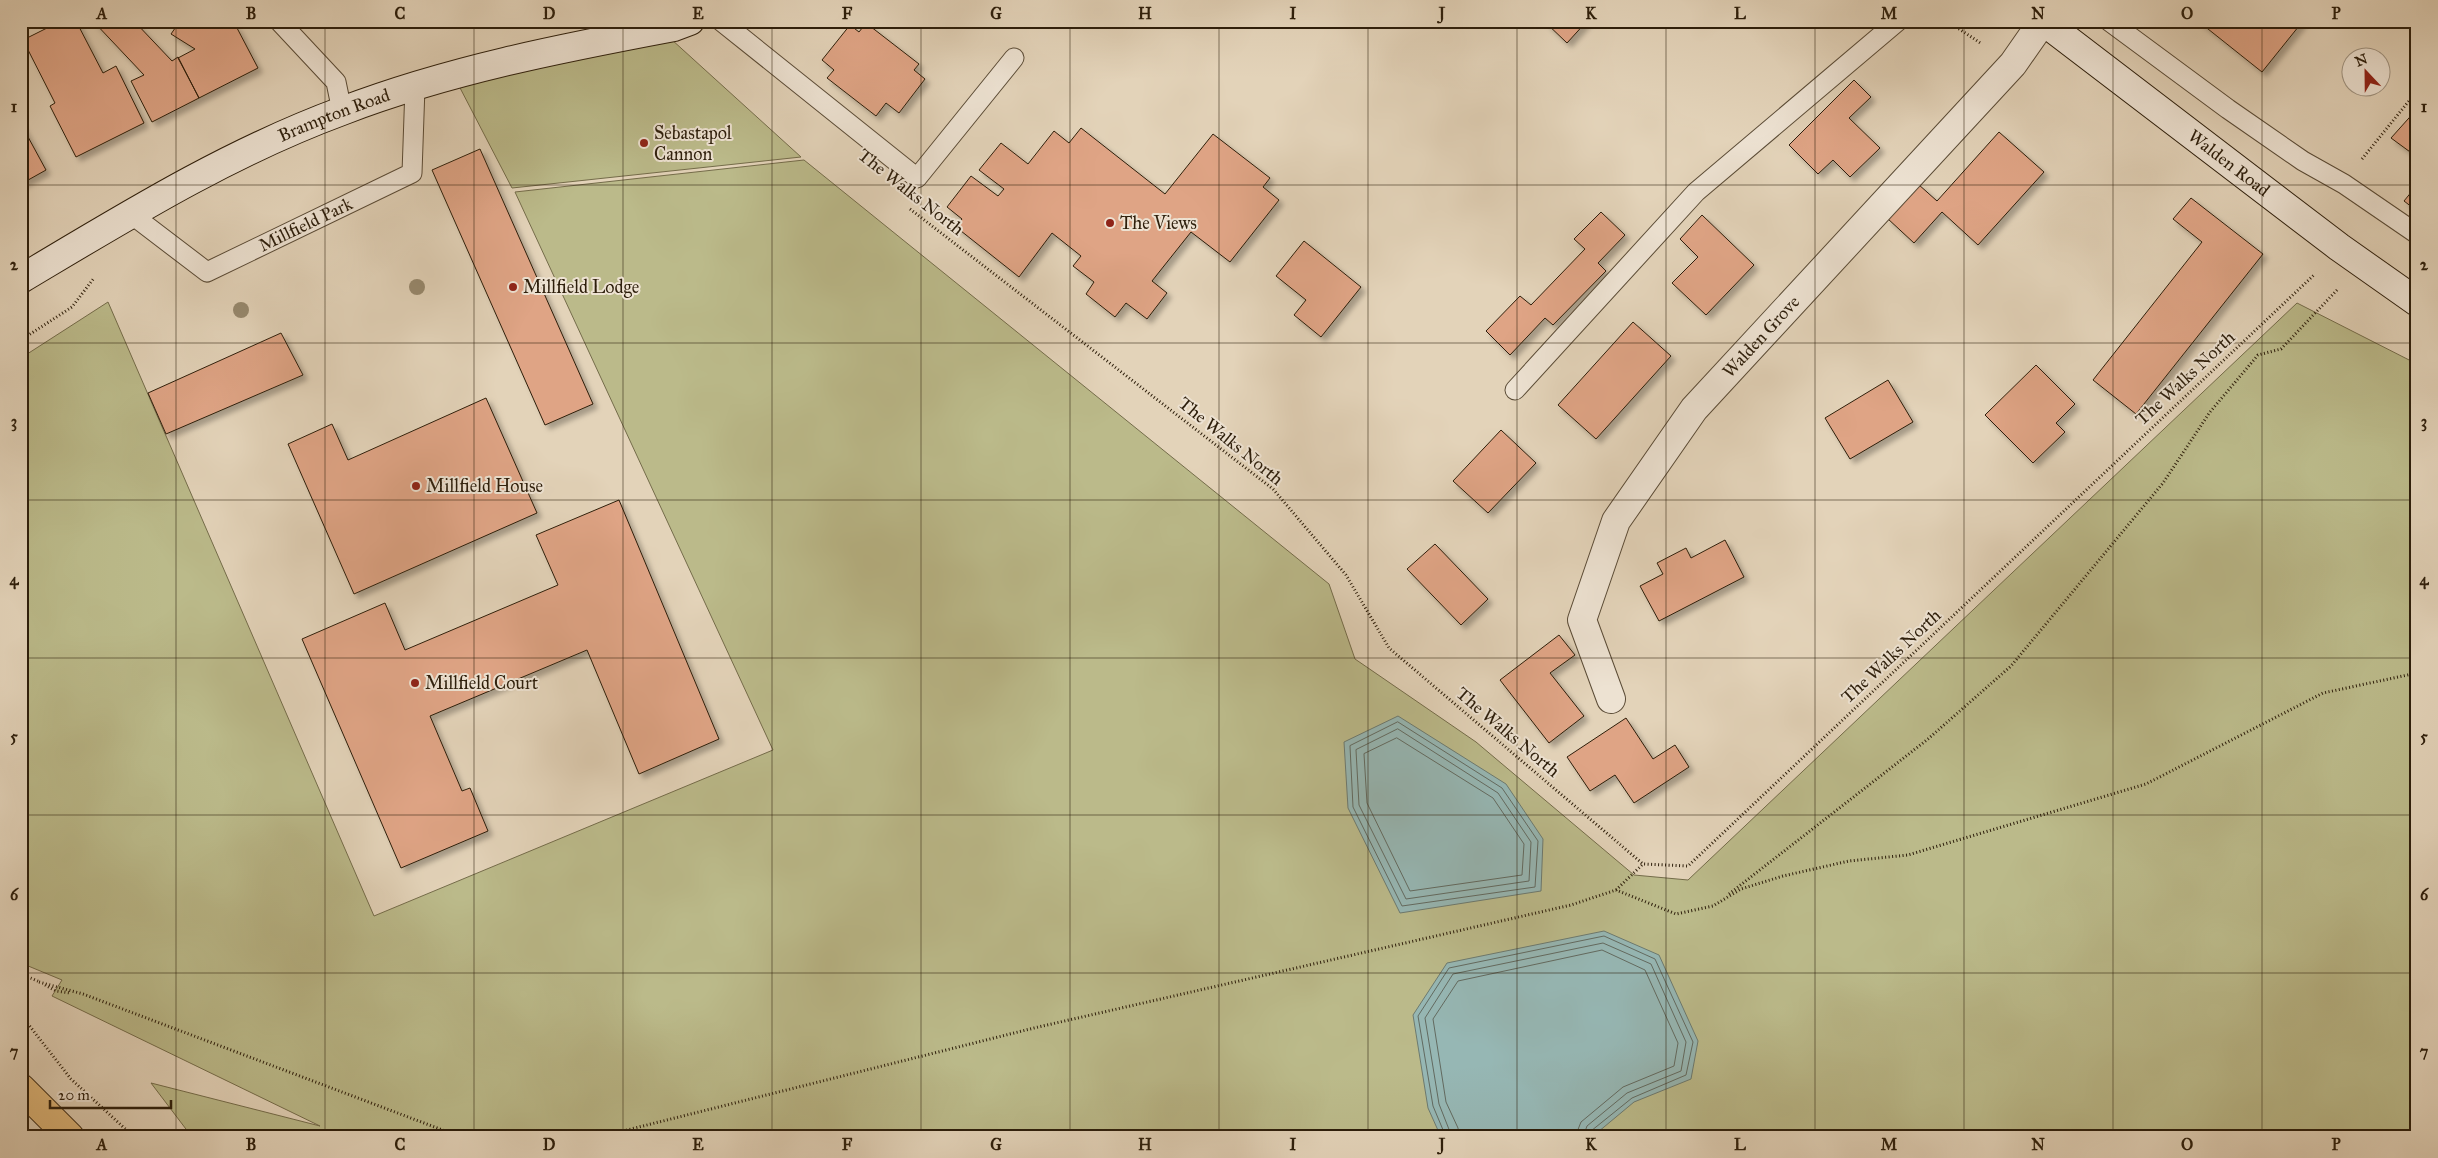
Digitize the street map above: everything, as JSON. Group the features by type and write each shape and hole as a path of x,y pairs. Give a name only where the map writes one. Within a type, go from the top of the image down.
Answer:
{"main road":[{"name":"Walden Road","path":"2043,21 2339,247 2417,302"},
{"name":"Walden Grove","path":"1611,699 1582,620 1616,521 1694,410 2013,64 2043,21"},
{"name":"Brampton Road","path":"21,279 131,214 235,156 342,110 491,65 682,24"},
{"path":"21,1088 70,1137"}],"lane":[{"path":"279,21 336,82 342,110"},
{"path":"722,21 917,178 1014,58"},
{"path":"1515,390 1696,192 1898,21"},
{"path":"2109,21 2235,114 2303,161 2344,184 2417,234"},
{"name":"Millfield Park","path":"131,214 207,272 412,173 415,87"}],"path":[{"path":"2356,166 2417,92"},
{"name":"The Walks North","path":"906,205 1272,489 1346,576 1389,648 1643,864 1688,866 2317,272"},
{"path":"21,340 72,306 98,273"},
{"path":"1713,906 1928,739 2011,666 2163,484 2210,412 2258,354 2281,349 2339,288"},
{"path":"1616,890 1676,914 1713,906 1741,889 1783,876 1849,861 1908,854 2146,784 2322,693 2417,673"},
{"path":"1634,875 1643,864"},
{"path":"599,1137 1034,1028 1571,904 1616,890 1643,864"},
{"path":"21,974 56,991 83,994 461,1137"},
{"path":"21,1015 71,1079 134,1137"}],"shaded area":[{"path":"671,39 801,157 512,188 458,84"},
{"path":"804,160 1329,584 1355,659 1476,742 1634,875 1688,880 2297,303 2417,364 2417,1137 192,1137 151,1083 320,1126 52,996 62,980 21,963 21,358 108,302 374,916 773,750 515,192"}],"water":[{"path":"1398,716 1506,784 1543,839 1541,891 1400,913 1348,808 1344,742"},
{"path":"1604,931 1659,955 1698,1041 1691,1079 1634,1102 1592,1137 1441,1137 1428,1108 1413,1015 1447,963"}],"building":[{"path":"61,21 76,21 103,73 116,66 144,123 76,157 50,106 55,103 23,40"},
{"path":"93,21 134,21 172,61 178,57 199,98 152,122 131,81 144,75"},
{"path":"180,21 227,21 237,28 258,68 199,98 178,58 195,49 171,34"},
{"path":"1544,21 1587,21 1567,43"},
{"path":"2198,21 2303,21 2262,72"},
{"path":"2405,21 2417,21 2417,30"},
{"path":"866,23 919,64 914,70 925,79 899,113 886,103 876,116 827,78 834,70 822,60 850,25 859,32"},
{"path":"1854,80 1871,97 1849,118 1880,148 1850,177 1833,160 1818,174 1789,145"},
{"path":"2417,109 2417,157 2391,138"},
{"path":"21,124 46,170 21,184"},
{"name":"The Views","path":"1081,128 1165,194 1213,134 1270,178 1263,187 1279,200 1230,262 1191,232 1152,281 1167,293 1147,319 1126,303 1115,317 1086,294 1094,282 1073,266 1081,256 1052,233 1019,277 956,227 962,219 947,207 971,176 998,196 1004,189 979,170 1001,143 1028,164 1054,131 1069,143"},
{"path":"1999,132 2044,172 1978,245 1942,212 1914,243 1887,218 1918,184 1937,201"},
{"name":"Millfield Lodge","path":"480,149 593,404 545,425 432,170"},
{"path":"2417,185 2417,211 2404,201"},
{"path":"2191,198 2263,254 2136,414 2093,380 2202,242 2173,219"},
{"path":"1601,212 1625,235 1598,263 1606,271 1553,325 1545,318 1510,355 1486,331 1520,296 1531,305 1585,249 1574,239"},
{"path":"1702,215 1754,265 1706,315 1672,283 1698,257 1680,239"},
{"path":"1304,241 1361,287 1321,337 1294,315 1306,300 1276,276"},
{"path":"1633,322 1671,356 1596,439 1558,405"},
{"path":"281,333 303,375 166,434 148,393"},
{"path":"2036,365 2075,404 2056,423 2065,432 2033,463 1985,415"},
{"path":"1888,380 1913,422 1850,459 1825,418"},
{"name":"Millfield House","path":"486,398 537,513 354,594 288,444 332,424 348,460"},
{"path":"1501,430 1536,463 1488,513 1453,481"},
{"name":"Millfield Court","path":"619,500 719,739 639,774 587,650 430,716 462,791 470,788 488,831 401,868 302,639 385,603 405,650 558,585 536,535"},
{"path":"1725,540 1744,577 1659,621 1640,586 1663,574 1657,563 1686,548 1691,558"},
{"path":"1435,544 1488,599 1461,625 1407,569"},
{"path":"1559,635 1575,655 1550,673 1584,716 1549,743 1500,680"},
{"path":"1626,718 1653,759 1675,745 1689,767 1634,803 1615,775 1590,791 1567,757"}],"place":[{"name":"Sebastapol Cannon","path":"644,143"},
{"name":"The Views","path":"1110,223"},
{"name":"Millfield Lodge","path":"513,287"},
{"name":"Millfield House","path":"416,486"},
{"name":"Millfield Court","path":"415,683"}]}
